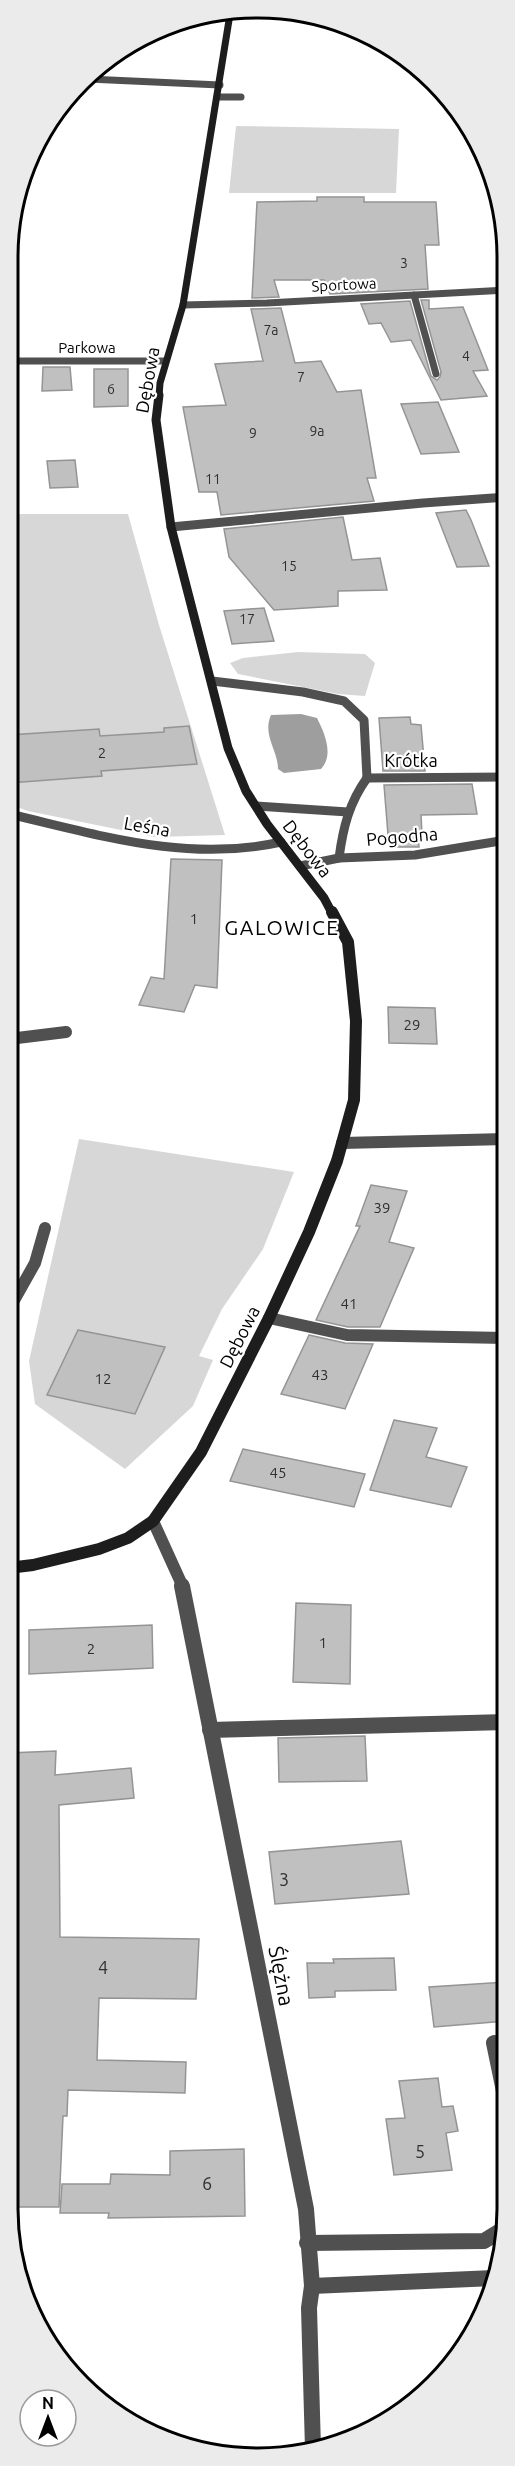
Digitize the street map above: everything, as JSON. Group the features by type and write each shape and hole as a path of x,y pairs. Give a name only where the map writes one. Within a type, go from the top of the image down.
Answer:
{"street":[{"name":"Dębowa","path":"18,1567 99,1549 128,1538 153,1521 201,1452 269,1318 309,1232 342,1143 354,1100 356,1021 348,942 324,898 246,791 228,748 171,527 156,420 165,361 183,305 229,20"},
{"path":"98,79 220,85"},
{"path":"217,97 241,97"},
{"name":"Sportowa","path":"183,305 267,303 497,291"},
{"path":"414,295 436,374"},
{"name":"Parkowa","path":"18,361 165,361"},
{"path":"171,527 409,503 497,498"},
{"path":"212,681 303,692 344,701 364,720 367,778"},
{"name":"Krótka","path":"339,858 342,834 353,796 367,778 497,777"},
{"path":"256,806 348,812"},
{"name":"Leśna","path":"18,816 160,848 218,850 259,847 281,842"},
{"name":"Pogodna","path":"300,866 339,858 415,855 497,842"},
{"path":"18,1039 66,1032"},
{"path":"342,1143 497,1139"},
{"path":"18,1293 35,1263 45,1228"},
{"path":"269,1318 347,1335 497,1338"},
{"name":"Ślężna","path":"153,1521 182,1584 306,2209 312,2286 309,2308 313,2441"},
{"path":"210,1730 497,1722"},
{"path":"494,2043 497,2058"},
{"path":"307,2242 484,2241 495,2234"},
{"path":"312,2286 486,2278"}],"shaded area":[{"path":"236,126 399,129 396,193 229,193"},
{"path":"18,514 128,514 159,625 225,835 155,837 18,807"},
{"path":"298,652 365,654 375,663 365,696 338,694 238,674 230,663 243,658"},
{"path":"301,714 317,718 327,744 327,757 321,769 284,773 278,769 269,736 271,715"},
{"path":"79,1139 294,1172 263,1249 222,1309 199,1356 213,1360 193,1406 125,1469 35,1404 29,1361"}],"building":[{"path":"317,197 364,197 364,202 436,202 439,245 425,245 428,289 330,294 324,280 274,280 279,297 252,298 257,202 317,201"},
{"path":"421,300 429,300 429,309 463,307 488,370 473,371 487,396 441,400 411,340 391,342 381,323 369,324 361,304 410,301 431,376 437,380 441,372"},
{"path":"281,308 295,363 321,361 337,392 361,390 376,478 367,478 374,501 221,515 217,492 199,492 183,407 226,405 215,364 263,361 251,309"},
{"path":"43,367 70,367 72,390 42,391"},
{"path":"94,369 128,369 128,406 94,407"},
{"path":"438,402 459,452 421,454 401,404"},
{"path":"75,460 78,487 50,488 47,461"},
{"path":"466,510 489,566 457,567 436,513"},
{"path":"343,517 352,560 380,558 387,590 338,591 338,606 274,610 229,557 224,529"},
{"path":"264,608 274,641 232,644 224,611"},
{"path":"410,717 411,724 421,725 425,771 383,771 379,718"},
{"path":"189,726 197,764 101,771 102,776 18,782 18,734 99,729 100,736 164,732 164,728"},
{"path":"472,784 477,814 421,815 422,834 418,834 419,847 389,847 384,785"},
{"path":"171,859 222,860 217,988 195,985 184,1012 139,1005 151,977 164,979"},
{"path":"388,1007 435,1008 437,1044 389,1043"},
{"path":"371,1185 407,1191 389,1242 414,1248 380,1327 348,1327 316,1320 360,1226 356,1226"},
{"path":"78,1330 165,1347 135,1414 47,1395"},
{"path":"309,1335 345,1343 373,1344 345,1409 281,1394"},
{"path":"394,1420 437,1428 426,1457 467,1467 451,1507 370,1490"},
{"path":"243,1449 365,1474 354,1507 230,1481"},
{"path":"296,1603 351,1605 350,1684 293,1682"},
{"path":"152,1625 153,1668 29,1674 29,1630"},
{"path":"365,1736 367,1781 279,1782 278,1738"},
{"path":"56,1751 55,1775 131,1768 134,1798 59,1805 60,1937 199,1939 196,1999 99,1998 97,2060 186,2062 185,2093 68,2090 67,2116 63,2116 59,2207 18,2207 18,1753"},
{"path":"401,1841 409,1894 275,1904 269,1852"},
{"path":"394,1958 396,1990 335,1991 335,1997 309,1998 307,1963 334,1963 333,1959"},
{"path":"497,1983 497,2022 434,2027 429,1987"},
{"path":"438,2078 442,2107 453,2106 458,2131 446,2133 452,2170 394,2175 386,2119 405,2118 399,2081"},
{"path":"244,2149 245,2216 108,2218 109,2213 60,2213 62,2184 110,2184 111,2174 170,2175 170,2151"}],"district":[{"name":"GALOWICE","path":"282,928"}]}
